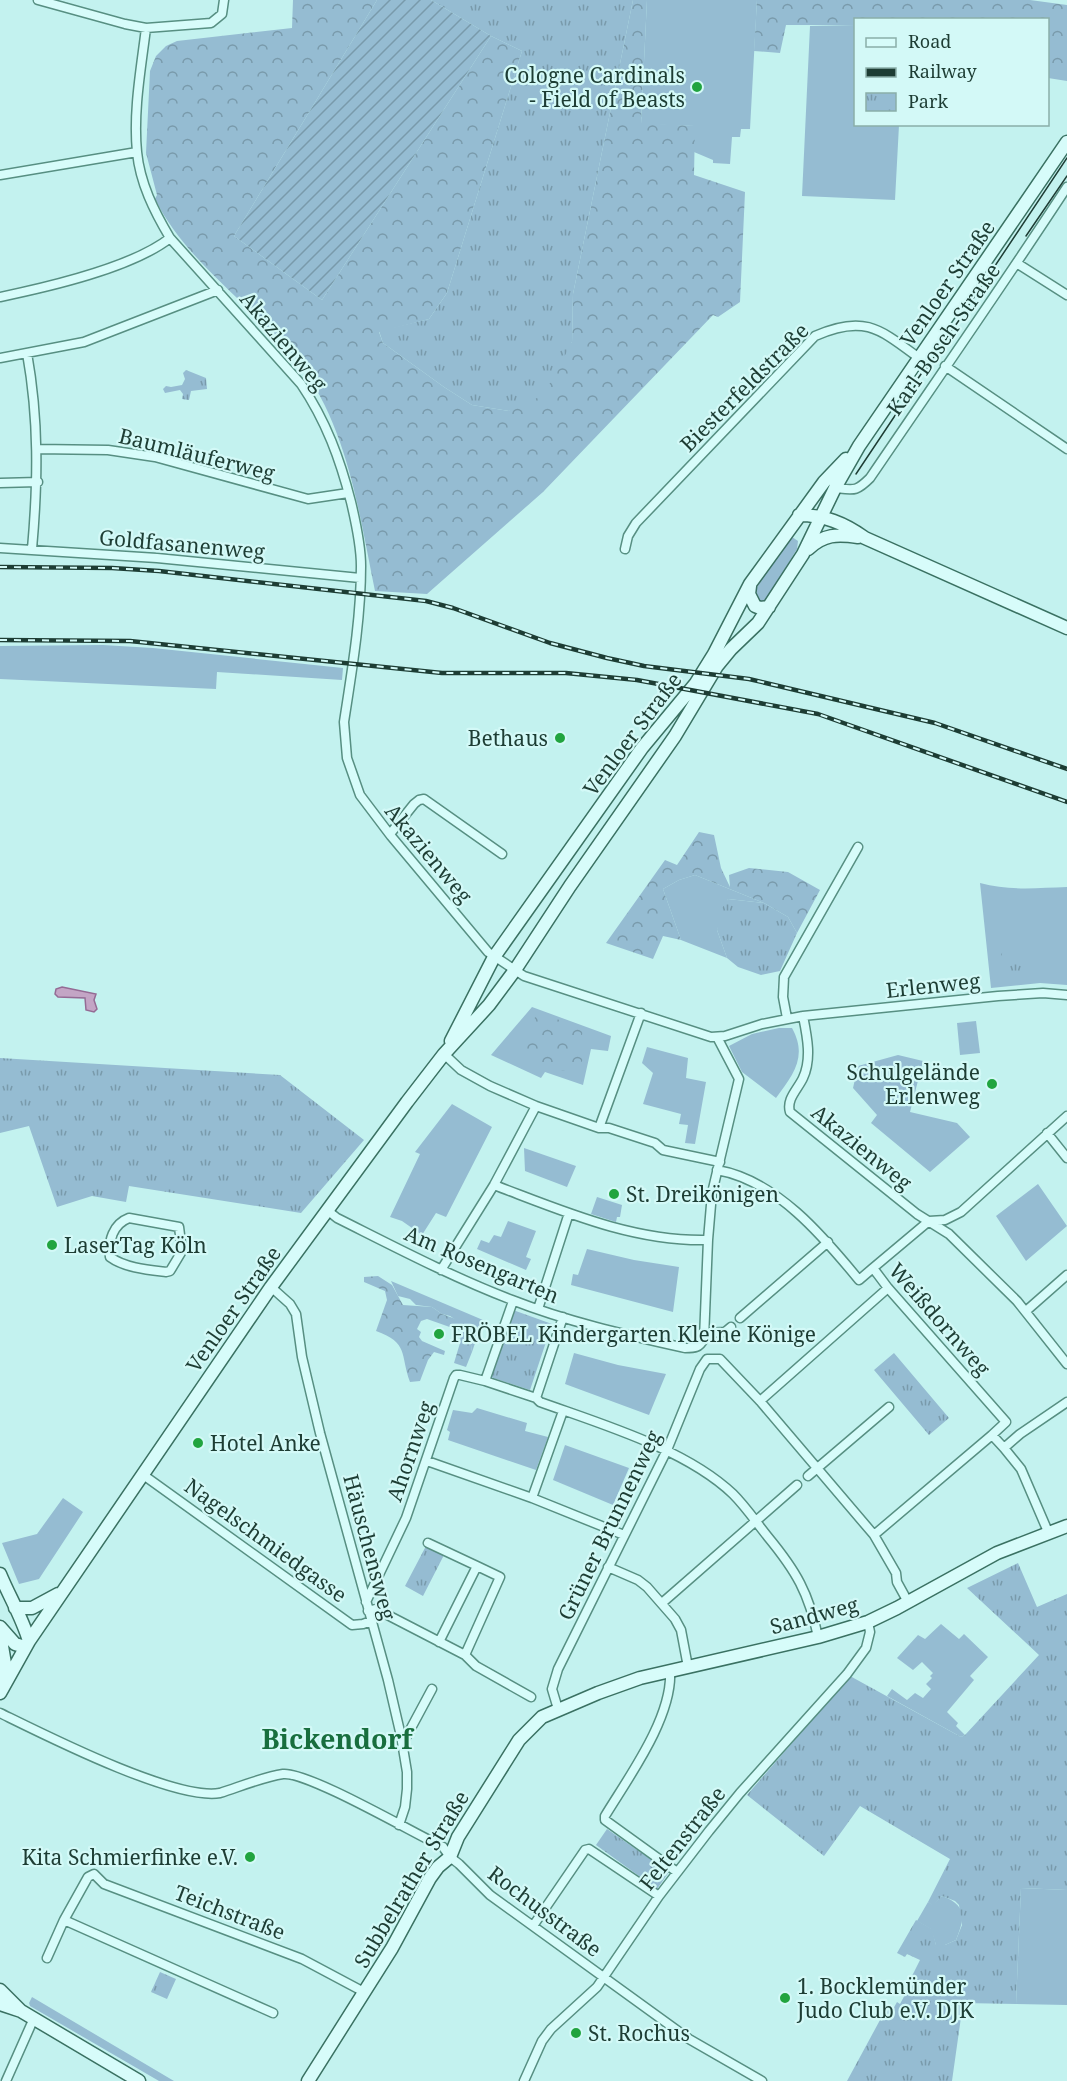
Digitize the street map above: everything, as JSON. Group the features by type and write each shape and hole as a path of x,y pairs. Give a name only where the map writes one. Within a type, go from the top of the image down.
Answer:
{"main road":[{"name":"Venloer Straße","path":"2,1688 27,1644 271,1287 444,1054 489,1005 515,970 570,886 666,750 717,666 758,623 803,555 835,488 859,446 1067,142"},
{"name":"Venloer Straße","path":"444,1054 494,957 642,748 696,683 714,654 750,584 799,515 824,482 859,446"},
{"path":"799,515 822,517 852,529 865,538 1067,628"},
{"path":"787,533 800,534 803,555"},
{"path":"803,555 814,544 834,534 865,538"},
{"path":"750,584 749,594 755,606 769,607"},
{"name":"Sandweg","path":"558,1709 614,1687 669,1671 818,1637 868,1622 997,1553 1067,1526"},
{"path":"0,1574 4,1598 15,1608 25,1625 27,1644 15,1644 0,1627"},
{"name":"Venloer Straße","path":"15,1608 33,1607 62,1592"},
{"path":"0,1634 5,1664 2,1688"},
{"name":"Subbelrather Straße","path":"308,2081 392,1948 430,1878 450,1857 458,1837 519,1740 542,1717 558,1709"},
{"path":"0,1990 21,2011"},
{"path":"0,2004 34,2018 139,2081"}],"street":[{"path":"38,0 146,28 211,23 222,14 224,0"},
{"name":"Akazienweg","path":"146,28 137,104 137,152 145,187 156,213 170,238 301,384 316,408 334,446 348,493 359,547 360,578 352,671 344,722 345,742 352,775 360,795 488,952 524,976 703,1035 717,1037 762,1024 803,1016 808,1068 789,1100 790,1112 917,1214 949,1234 1026,1311 1067,1364"},
{"path":"0,175 137,152"},
{"name":"Karl-Bosch-Straße","path":"835,488 860,489 870,478 945,366 1018,264 1067,187"},
{"path":"0,297 59,284 105,269 157,248 170,238"},
{"path":"1018,264 1067,295"},
{"path":"0,358 84,342 218,290"},
{"name":"Biesterfeldstraße","path":"625,549 628,536 636,523 815,336 833,328 854,324 870,326 886,334 919,358"},
{"path":"27,353 34,396 37,449 38,483 33,549"},
{"path":"945,366 1067,448"},
{"name":"Baumläuferweg","path":"37,449 108,450 155,457 308,499 348,493"},
{"path":"0,483 38,483"},
{"name":"Goldfasanenweg","path":"0,548 157,558 360,578"},
{"path":"390,834 414,804 424,799 502,854"},
{"path":"787,1018 783,997 784,977 858,847"},
{"name":"Erlenweg","path":"803,1016 1010,995 1043,993 1067,995"},
{"path":"599,1128 641,1013"},
{"path":"717,1037 739,1079 712,1194 705,1333 725,1332 731,1327"},
{"name":"Weißdornweg","path":"444,1054 461,1070 536,1107 599,1128 609,1128 655,1143 663,1150 718,1166 753,1181 795,1212 828,1242 859,1280 873,1268 1006,1422 992,1435"},
{"path":"441,1270 494,1185 536,1107"},
{"path":"873,1268 929,1221 945,1220 961,1212 1067,1116"},
{"path":"1047,1133 1067,1158"},
{"path":"494,1185 569,1213 634,1232 708,1240"},
{"name":"Am Rosengarten","path":"327,1210 337,1218 441,1270 513,1301 563,1317 685,1348 700,1346 705,1333"},
{"path":"538,1309 569,1213"},
{"path":"129,1218 179,1227 182,1251 174,1266 166,1272 121,1263 113,1260 109,1254 116,1225 129,1218"},
{"path":"740,1318 828,1242"},
{"path":"1026,1311 1067,1275"},
{"name":"Häuschensweg","path":"271,1287 291,1304 296,1314 310,1394 403,1743 407,1789 405,1807 399,1825"},
{"path":"888,1288 760,1401 874,1535 896,1573 897,1582 908,1602"},
{"path":"513,1301 485,1381 536,1398 540,1402 667,1450 717,1481 741,1503 799,1578 807,1594 818,1637"},
{"path":"536,1398 563,1317"},
{"name":"Grüner Brunnenweg","path":"558,1709 553,1694 553,1680 667,1450 700,1369 707,1359 720,1359 760,1401"},
{"name":"Ahornweg","path":"367,1607 406,1518 454,1378 456,1375 485,1381"},
{"path":"1004,1448 1020,1434 1067,1402"},
{"path":"808,1476 889,1407"},
{"path":"532,1498 563,1410"},
{"path":"874,1535 992,1435 1021,1469 1049,1534"},
{"path":"427,1461 532,1498 624,1535"},
{"name":"Nagelschmiedgasse","path":"142,1474 352,1625 371,1621"},
{"path":"662,1603 797,1485"},
{"path":"429,1543 500,1577 465,1655"},
{"path":"440,1642 477,1566"},
{"path":"608,1567 638,1580 647,1587 679,1624 687,1667"},
{"path":"367,1607 376,1609 465,1655 476,1666 531,1697"},
{"name":"Feltenstraße","path":"524,2081 550,2029 588,1996 676,1872 740,1793 847,1674 866,1648 870,1632 868,1622"},
{"path":"669,1671 671,1685 668,1698 654,1732 605,1816 605,1820 676,1872"},
{"path":"403,1743 432,1689"},
{"name":"Rochusstraße","path":"0,1713 64,1743 165,1785 210,1795 284,1774 294,1775 355,1803 443,1847 450,1857 489,1895 689,2039 762,2081"},
{"path":"533,1926 585,1850 592,1850 659,1896"},
{"name":"Teichstraße","path":"64,1920 88,1877 94,1874 104,1884 302,1959 364,1992"},
{"path":"47,1958 64,1920 273,2013"},
{"path":"6,2081 34,2018"}],"green space":[{"path":"293,0 377,0 234,236 322,300 491,36 522,51 447,293 429,319 379,332 383,343 472,405 509,411 572,342 573,294 633,0 647,0 641,123 695,126 694,175 745,192 740,302 718,317 713,315 543,492 427,594 375,591 349,472 329,415 316,388 281,342 203,265 185,244 155,199 157,195 146,153 150,71 156,56 166,46 177,41 292,28"},
{"path":"377,0 431,0 491,36 322,300 234,236"},
{"path":"431,0 633,0 573,294 572,342 551,382 537,398 509,411 472,405 383,343 379,331 429,319 447,293 522,51 491,36"},
{"name":"Cologne Cardinals - Field of Beasts","path":"647,0 757,0 750,129 741,129 740,137 732,137 730,164 713,163 713,160 694,152 694,126 641,124"},
{"path":"757,0 1030,0 1067,5 1067,81 1049,78 1049,18 854,18 854,25 786,25 780,53 754,51"},
{"path":"854,25 854,126 899,126 895,200 802,196 810,26"},
{"path":"186,370 206,378 207,389 191,391 189,400 182,399 183,394 180,390 165,393 163,389 166,386 182,385 185,379 183,373"},
{"path":"792,537 798,541 797,549 768,597 764,601 757,600 756,589 787,538"},
{"path":"103,645 343,668 342,680 217,672 216,689 0,679 0,646"},
{"path":"699,832 714,835 721,868 730,887 729,875 749,868 788,872 820,890 797,933 788,917 764,903 695,875 679,880 663,889 681,940 663,936 653,959 606,943 665,860 677,865"},
{"path":"695,875 764,903 728,899 717,930 727,958 681,940 663,889 679,880"},
{"path":"980,883 1012,888 1067,887 1067,985 1040,983 991,988"},
{"path":"728,899 764,903 788,917 797,933 780,971 761,975 738,967 727,958 717,930 719,913"},
{"path":"1007,950 1017,953 1024,961 1025,968 1019,973 1008,974 1001,970 1001,954"},
{"path":"532,1007 611,1036 608,1051 591,1049 583,1085 545,1072 541,1078 491,1055"},
{"path":"536,1014 557,1019 583,1031 580,1043 584,1057 577,1071 548,1068 523,1055"},
{"path":"976,1021 980,1053 960,1055 957,1023"},
{"path":"779,1028 792,1028 799,1048 793,1073 776,1098 742,1072 729,1046 752,1034"},
{"path":"647,1047 688,1058 686,1078 706,1082 695,1144 685,1143 688,1125 679,1124 681,1114 643,1104 653,1073 642,1063"},
{"path":"898,1055 923,1061 910,1112 957,1123 970,1137 930,1172 871,1123 877,1115 853,1088 858,1066"},
{"path":"0,1058 280,1075 364,1140 301,1213 129,1186 126,1202 92,1196 57,1207 29,1126 0,1133"},
{"path":"452,1104 492,1127 446,1217 436,1213 422,1235 402,1221 390,1217 420,1154 415,1152"},
{"path":"524,1148 576,1166 567,1187 525,1171"},
{"path":"1038,1184 1067,1226 1026,1261 996,1216"},
{"path":"597,1197 622,1205 620,1217 617,1217 616,1222 591,1214"},
{"path":"508,1221 536,1231 526,1257 531,1259 526,1270 477,1249 481,1240 489,1243 494,1235 501,1237"},
{"path":"587,1249 679,1267 673,1312 571,1285 573,1274 578,1275"},
{"path":"378,1276 392,1285 403,1305 432,1307 442,1314 464,1322 469,1329 472,1352 466,1367 454,1363 461,1331 427,1319 421,1321 417,1329 421,1332 419,1337 422,1341 445,1351 444,1355 434,1352 428,1360 420,1381 410,1382 399,1345 387,1335 376,1331 387,1300 385,1291 364,1282 364,1277"},
{"path":"391,1281 483,1320 472,1352 469,1329 432,1307 416,1305 410,1299 398,1296"},
{"path":"513,1310 552,1324 530,1390 490,1377"},
{"path":"574,1353 618,1365 666,1374 649,1415 565,1384"},
{"path":"894,1353 949,1418 929,1435 874,1370"},
{"path":"477,1408 527,1423 525,1431 548,1437 536,1470 448,1440 450,1432 447,1430 453,1410 472,1413"},
{"path":"565,1445 629,1468 613,1505 553,1480"},
{"path":"63,1498 83,1512 39,1579 19,1584 2,1543 37,1534"},
{"path":"426,1546 444,1555 423,1596 405,1586"},
{"path":"1018,1563 1037,1607 1067,1594 1067,1890 1021,1888 1016,2004 963,2003 952,2081 847,2081 880,2020 882,2021 888,2010 892,2011 897,2002 900,2004 914,1978 912,1976 920,1960 907,1954 905,1957 897,1953 916,1920 932,1929 936,1945 945,1945 956,1940 962,1925 959,1905 942,1896 933,1906 928,1902 950,1859 860,1806 824,1856 747,1795 850,1676 961,1737 965,1735 1039,1655 967,1588"},
{"path":"941,1624 959,1639 964,1634 988,1657 970,1676 974,1680 947,1712 958,1723 956,1726 965,1735 961,1737 887,1696 892,1689 907,1700 915,1693 923,1698 931,1689 926,1684 932,1678 930,1676 933,1673 922,1662 913,1670 897,1658 918,1635 925,1639"},
{"path":"607,1829 669,1872 657,1889 596,1845"},
{"path":"1021,1888 1067,1890 1067,2005 1016,2004"},
{"path":"942,1896 960,1908 962,1919 956,1940 945,1945 936,1945 931,1929 917,1921 928,1902 933,1905"},
{"path":"160,1972 176,1979 167,1999 151,1992"},
{"path":"32,1997 174,2081 159,2081 30,2006"}],"shaded area":[{"path":"62,987 96,994 94,1000 97,1009 94,1012 86,1010 85,998 58,997 55,994 56,989"}],"tram line":[{"path":"856,474 1067,158"},
{"path":"1026,236 1067,176"}],"railway":[{"path":"0,567 112,568 159,571 426,601 453,608 550,643 607,658 644,666 749,679 935,723 1067,769"},
{"path":"0,640 130,641 442,673 566,673 637,680 818,714 1067,802"}],"place":[{"name":"Cologne Cardinals - Field of Beasts","path":"697,87"},
{"name":"Bethaus","path":"560,738"},
{"name":"Schulgelände Erlenweg","path":"992,1084"},
{"name":"St. Dreikönigen","path":"614,1194"},
{"name":"LaserTag Köln","path":"52,1245"},
{"name":"FRÖBEL Kindergarten Kleine Könige","path":"439,1334"},
{"name":"Hotel Anke","path":"198,1443"},
{"name":"Kita Schmierfinke e.V.","path":"250,1857"},
{"name":"1. Bocklemünder Judo Club e.V. DJK","path":"785,1998"},
{"name":"St. Rochus","path":"576,2033"}],"district":[{"name":"Bickendorf","path":"337,1738"}]}
